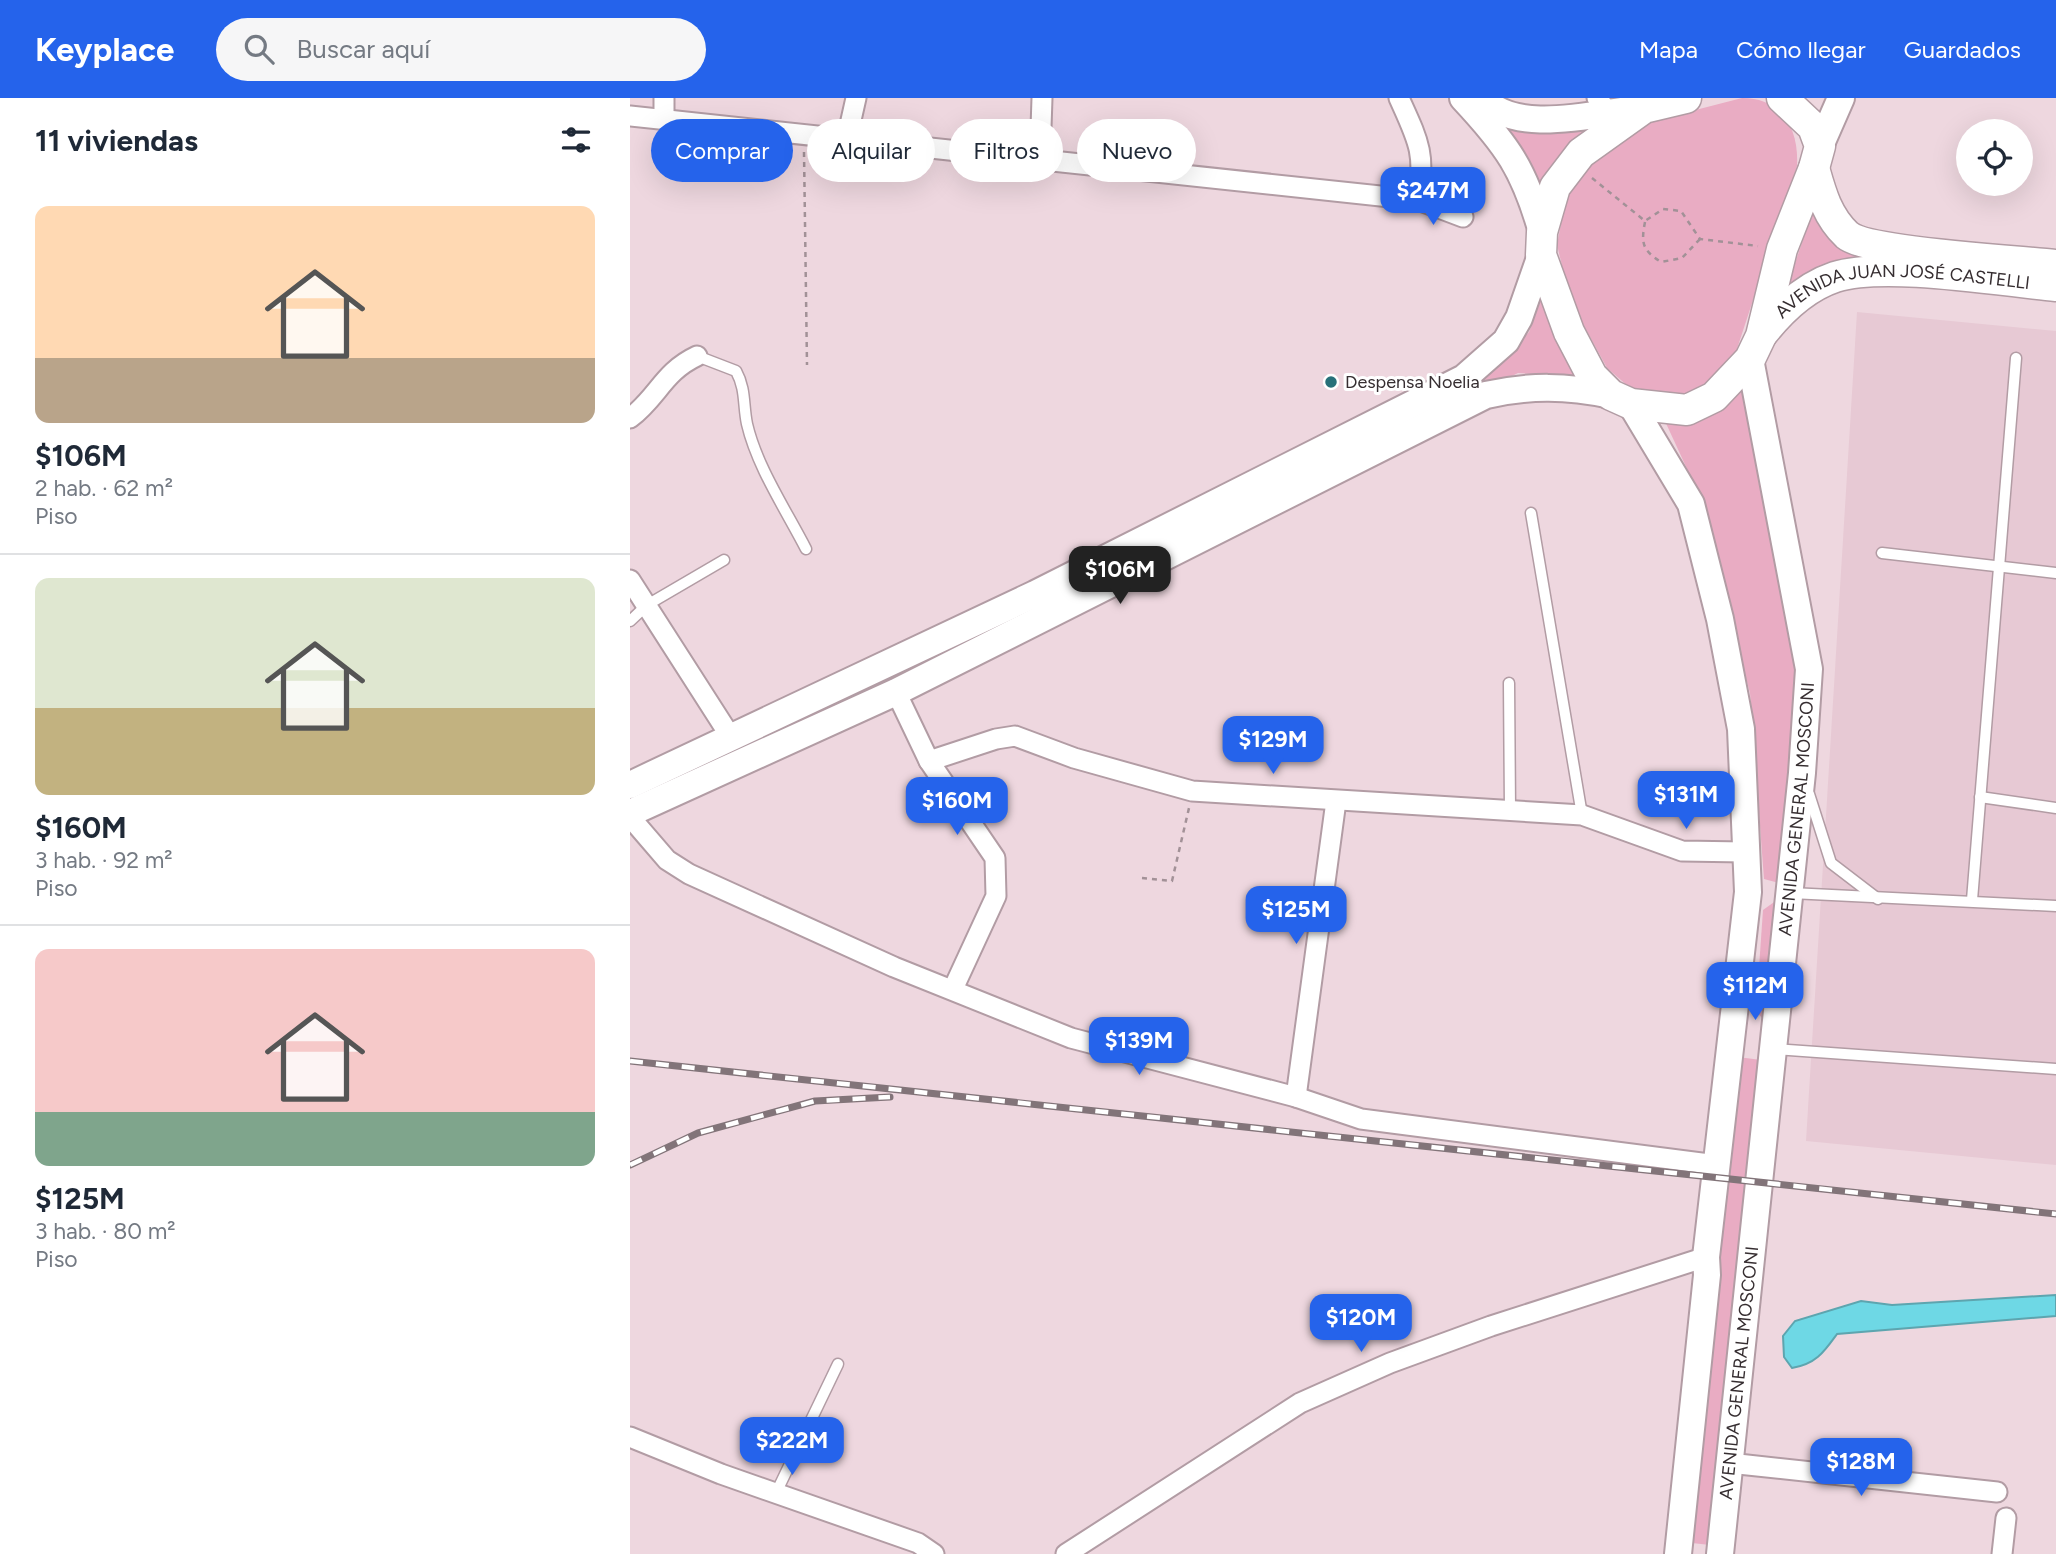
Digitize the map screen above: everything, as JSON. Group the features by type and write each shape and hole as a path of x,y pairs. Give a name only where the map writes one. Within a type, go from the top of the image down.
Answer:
{"main road":[{"path":"1463,98 1515,159 1526,181 1569,332 1592,376 1621,400 1691,504 1717,606 1741,729 1744,852 1748,892 1706,1257 1707,1275 1678,1554"},
{"path":"1483,98 1490,107 1523,118 1559,120 1602,105 1644,108 1686,98"},
{"name":"AVENIDA JUAN JOSÉ CASTELLI","path":"1782,98 1812,127 1825,207 1850,237 1881,248 2056,265"},
{"path":"1756,348 1782,249 1841,98"},
{"path":"630,785 1035,594 1464,378 1506,341 1519,318 1542,244 1555,187 1581,153 1644,108"},
{"name":"AVENIDA JUAN JOSÉ CASTELLI","path":"1621,400 1687,410 1714,397 1756,348 1780,312 1802,294 1832,278 1856,272 1941,275 2056,286"},
{"name":"AVENIDA GENERAL MOSCONI","path":"1720,1554 1802,773 1809,669 1756,348"},
{"path":"630,815 897,692 1486,394 1525,386 1572,387 1621,400"},
{"path":"1748,892 1789,893"},
{"path":"1729,1042 1774,1049"}],"street":[{"path":"630,116 664,119 664,98"},
{"path":"851,119 856,98"},
{"path":"1041,119 1042,98"},
{"path":"1399,98 1421,148 1423,172 1418,200"},
{"path":"793,134 807,135"},
{"path":"1063,161 1418,200 1463,217"},
{"path":"630,418 642,409 677,366 697,356"},
{"path":"630,580 732,739"},
{"path":"897,692 929,761 995,858 996,896 953,989"},
{"path":"929,761 996,738 1016,736 1074,758 1192,791 1582,815 1682,851 1744,852"},
{"path":"1296,1097 1336,801"},
{"path":"630,815 667,860 690,874 894,967 1071,1038 1296,1097 1361,1119 1717,1165"},
{"path":"1066,1554 1300,1403 1390,1363 1440,1345 1706,1257"},
{"path":"630,1437 776,1493 918,1543 934,1554"},
{"path":"1729,1463 1997,1492"},
{"path":"2002,1554 2006,1518"}],"lane":[{"path":"697,356 736,371 744,385 747,424 767,474 806,549"},
{"path":"1972,900 2016,358"},
{"path":"1531,513 1582,815"},
{"path":"1882,553 2056,573"},
{"path":"630,621 647,605 724,560"},
{"path":"1508,683 1510,810"},
{"path":"1802,773 1831,863 1878,899"},
{"path":"1980,797 2056,808"},
{"path":"1789,893 2056,906"},
{"path":"1774,1049 2056,1069"},
{"path":"776,1493 838,1364"}],"path":[{"path":"804,135 807,365"},
{"path":"1573,163 1645,220"},
{"path":"1700,239 1682,258 1661,262 1646,253 1641,243 1645,220 1663,209 1681,211 1700,239 1782,249"},
{"path":"1142,878 1172,881 1192,791"}],"shaded area":[{"path":"1742,98 1756,99 1768,104 1786,118 1795,140 1797,166 1735,355 1709,386 1683,399 1649,397 1629,387 1607,368 1571,302 1557,245 1567,192 1595,153 1649,122"},
{"path":"1601,118 1554,162 1539,204 1533,167 1502,119"},
{"path":"1816,201 1875,265 1783,299"},
{"path":"1542,297 1583,378 1518,373 1008,634 630,807 630,794 999,624 1489,374 1529,332"},
{"path":"1857,312 2056,331 2056,1165 1806,1141"},
{"path":"1744,387 1798,658 1779,883 1764,879 1750,693 1694,484 1664,419"},
{"path":"1777,900 1769,1026 1756,1011 1763,910"},
{"path":"1738,1057 1761,1060 1710,1545 1692,1543"}],"water":[{"path":"2056,1295 2056,1316 1837,1334 1823,1352 1807,1364 1792,1368 1784,1357 1783,1336 1795,1321 1861,1301 1892,1305"}],"railway":[{"path":"630,1061 2056,1214"},
{"path":"630,1165 698,1133 815,1101 890,1097"}],"place":[{"name":"Despensa Noelia","path":"1331,382"}]}
